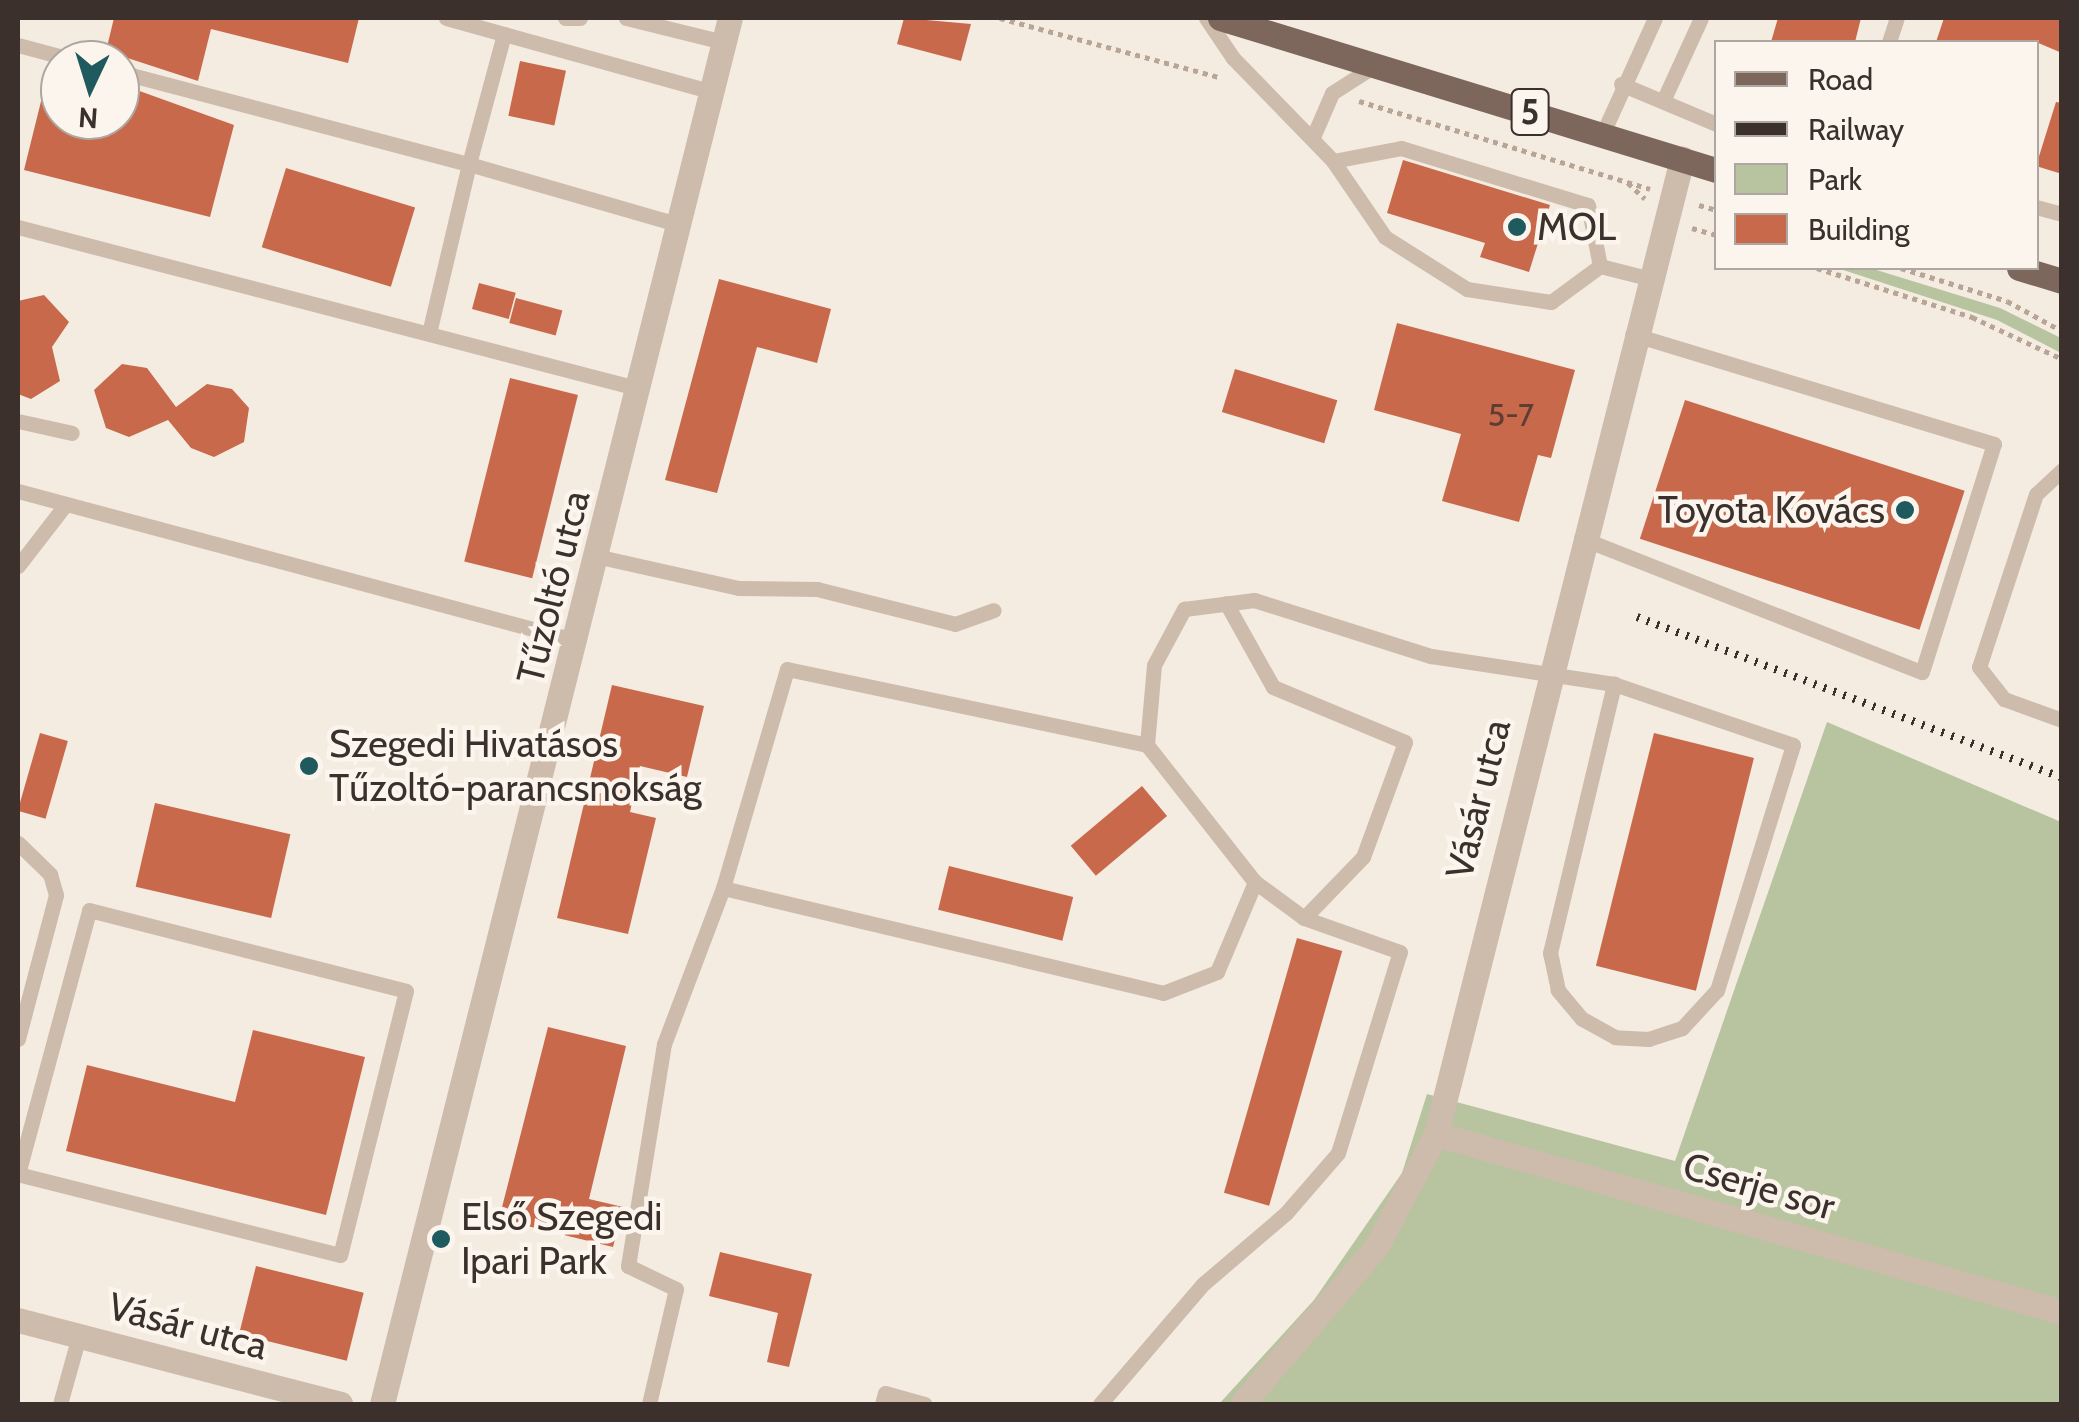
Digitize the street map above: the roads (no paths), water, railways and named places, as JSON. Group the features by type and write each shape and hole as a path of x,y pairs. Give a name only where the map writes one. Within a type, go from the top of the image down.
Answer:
{"main road":[{"name":"5","path":"1220,18 1714,169"},
{"path":"2026,270 2062,281"}],"street":[{"name":"Tűzoltó utca","path":"382,1404 600,556 727,30"},
{"name":"Vásár utca","path":"1242,1404 1376,1246 1436,1134 1632,334 1682,159"},
{"name":"Cserje sor","path":"1436,1134 2062,1312"},
{"name":"Vásár utca","path":"18,1320 340,1404"}],"lane":[{"path":"446,18 712,92"},
{"path":"565,18 580,18"},
{"path":"626,18 727,30"},
{"path":"1206,18 1232,58 1333,161 1385,237 1467,289 1551,302 1600,266"},
{"path":"1602,134 1621,84 1655,18"},
{"path":"1663,101 1701,18"},
{"path":"429,334 504,34"},
{"path":"1313,137 1332,93 1377,64"},
{"path":"140,77 469,164 680,225"},
{"path":"1621,84 1714,123"},
{"path":"1333,161 1401,148 1588,206 1600,266"},
{"path":"18,227 640,389"},
{"path":"1600,266 1647,278"},
{"path":"1581,538 1922,672 1994,444 1632,334"},
{"path":"18,421 72,433"},
{"path":"2062,470 2036,494 1979,667 2004,699 2062,720"},
{"path":"18,491 578,640"},
{"path":"18,566 66,504"},
{"path":"600,556 739,588 817,589 955,624 994,610"},
{"path":"1146,745 1154,665 1184,609 1254,600 1431,656 1614,684 1792,744 1718,990 1682,1028 1649,1039 1614,1036 1582,1019 1558,990 1550,953 1614,684"},
{"path":"1226,603 1273,687 1405,742 1363,857 1304,918"},
{"path":"649,1404 676,1289 628,1266 664,1044 724,888 786,669 1146,745 1255,882 1304,918 1400,952 1338,1154 1286,1214 1204,1284 1100,1404"},
{"path":"18,843 50,874 56,895 18,1039"},
{"path":"724,888 1163,993 1217,972 1255,882"},
{"path":"89,910 406,991 340,1255 18,1174 89,910"},
{"path":"60,1404 79,1336"},
{"path":"882,1404 886,1393 925,1404"}],"railway":[{"path":"1637,617 2062,778"}],"place":[{"name":"MOL","path":"1517,227"},
{"name":"Toyota Kovács","path":"1905,510"},
{"name":"Szegedi Hivatásos Tűzoltó-parancsnokság","path":"309,766"},
{"name":"Első Szegedi Ipari Park","path":"441,1239"}]}
